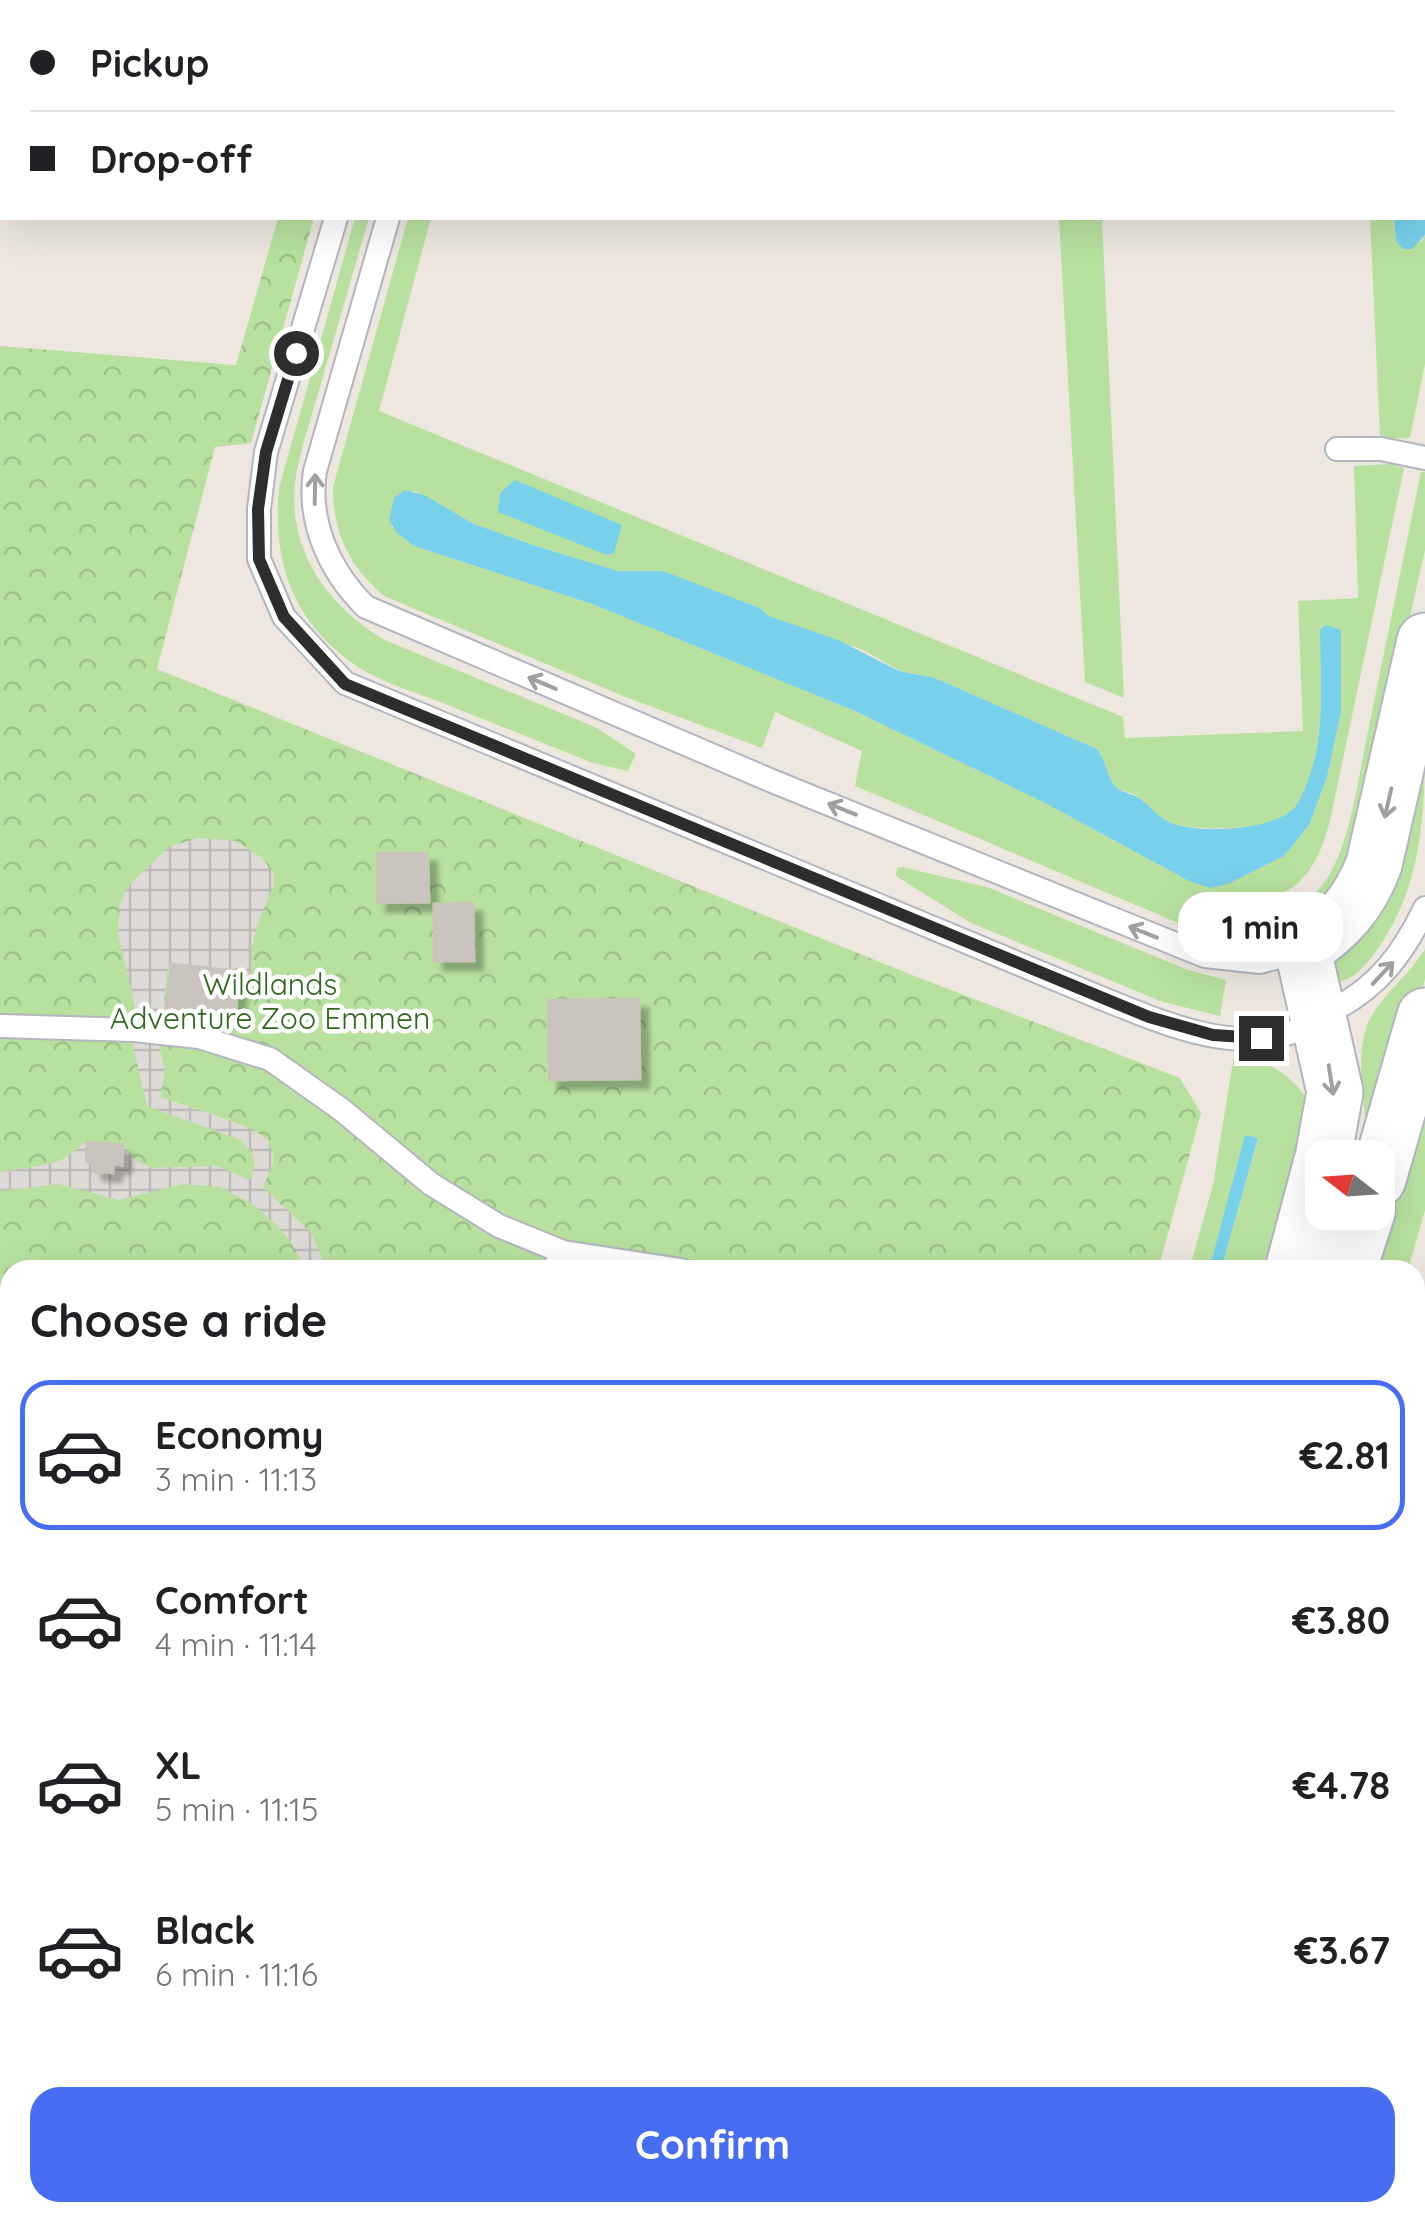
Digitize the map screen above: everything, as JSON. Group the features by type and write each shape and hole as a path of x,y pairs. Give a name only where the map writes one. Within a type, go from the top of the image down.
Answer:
{"street":[{"path":"1326,1140 1335,1092 1303,950 1347,916 1364,893 1425,641"},
{"path":"1389,1140 1425,1016"},
{"path":"1296,1260 1305,1226"},
{"path":"1351,1260 1361,1230"}],"lane":[{"path":"335,220 266,452 258,509 259,559 284,617 345,684 1165,1022 1213,1035 1261,1038 1293,1032 1351,1001 1382,976 1411,938 1425,908"},
{"path":"387,220 315,471 312,494 328,558 345,587 366,608 772,780 1205,956 1260,962 1303,950"},
{"path":"1338,449 1381,449 1425,458"},
{"path":"0,1026 134,1030 198,1038 270,1059 342,1110 431,1184 556,1260"}],"green space":[{"name":"Wildlands Adventure Zoo Emmen","path":"277,220 313,220 251,443 215,447 157,669 912,975 1180,1078 1201,1113 1161,1260 0,1260 0,346 236,365"},
{"path":"354,220 368,220 296,476 294,502 304,551 328,592 364,626 385,640 597,728 636,754 628,771 593,763 391,684 336,650 317,631 292,589 279,541 279,488"},
{"path":"407,220 430,220 379,411 1123,717 1125,738 1303,731 1298,601 1358,598 1354,466 1391,464 1404,468 1322,846 1298,883 1240,916 1230,941 1216,939 855,786 862,751 775,712 762,748 623,696 384,596 352,560 340,534 333,487","holes":["415,491 474,524 618,571 663,572 865,651 900,671 935,678 1097,749 1118,789 1138,797 1169,822 1197,828 1254,826 1272,822 1295,809 1312,772 1325,686 1341,630 1341,712 1327,777 1309,825 1284,856 1228,884 1189,881 1045,803 855,711 592,604 414,546 392,527 395,498"]},
{"path":"1059,220 1102,220 1124,698 1085,682"},
{"path":"1370,220 1394,220 1396,241 1421,242 1425,235 1425,364 1410,438 1380,439"},
{"path":"1421,472 1425,472 1425,550 1361,836 1349,873 1292,931 1251,942 1254,928 1300,904 1324,883 1347,832"},
{"path":"1425,723 1422,816 1403,903 1372,957 1352,977 1336,982 1325,968"},
{"path":"897,868 987,887 1188,970 1226,980 1220,1016 1163,1002 971,923 896,876"},
{"path":"1425,949 1425,979 1381,1140 1368,1140 1361,1066 1365,1031 1377,1008"},
{"path":"1234,1055 1278,1070 1295,1084 1309,1104 1285,1260 1224,1260 1258,1139 1246,1135 1212,1260 1192,1260 1213,1185"},
{"path":"1425,1058 1425,1210 1411,1260 1366,1260 1375,1230 1395,1230 1395,1161"}],"shaded area":[{"path":"198,838 236,841 262,858 274,874 274,885 257,925 252,968 245,984 239,971 171,964 167,970 160,1050 165,1071 160,1097 256,1131 268,1141 273,1164 263,1187 311,1233 323,1260 301,1260 274,1222 251,1203 220,1187 183,1184 119,1200 59,1184 0,1191 0,1172 61,1160 87,1142 86,1162 93,1163 94,1171 112,1173 113,1164 122,1165 123,1145 134,1159 150,1168 217,1166 250,1180 255,1166 252,1153 241,1140 147,1106 133,1046 136,1010 118,934 120,903 129,885 169,847"}],"water":[{"path":"1394,220 1425,220 1425,235 1412,249 1403,249 1396,241"},
{"path":"515,480 622,525 614,553 607,555 498,512 500,493"},
{"path":"405,490 424,495 474,524 536,546 618,571 663,571 838,640 899,671 935,678 1097,749 1118,789 1139,798 1165,820 1182,826 1218,829 1258,825 1275,820 1298,803 1318,740 1320,630 1326,625 1341,630 1341,712 1327,777 1309,825 1284,856 1228,884 1210,888 1189,881 1045,803 855,711 592,604 414,546 396,532 389,520 394,498"},
{"path":"1245,1135 1258,1138 1224,1260 1212,1260"}],"building":[{"path":"377,853 428,853 429,902 377,903"},
{"path":"473,903 474,961 434,961 434,904"},
{"path":"171,964 240,971 235,1017 166,1010"},
{"path":"639,999 640,1079 549,1080 548,1000"},
{"path":"87,1142 123,1145 122,1165 113,1164 113,1173 93,1171 93,1163 86,1162"}],"route":[{"path":"296,353 266,452 258,509 259,559 284,617 345,684 1149,1017 1213,1035 1261,1038"}]}
